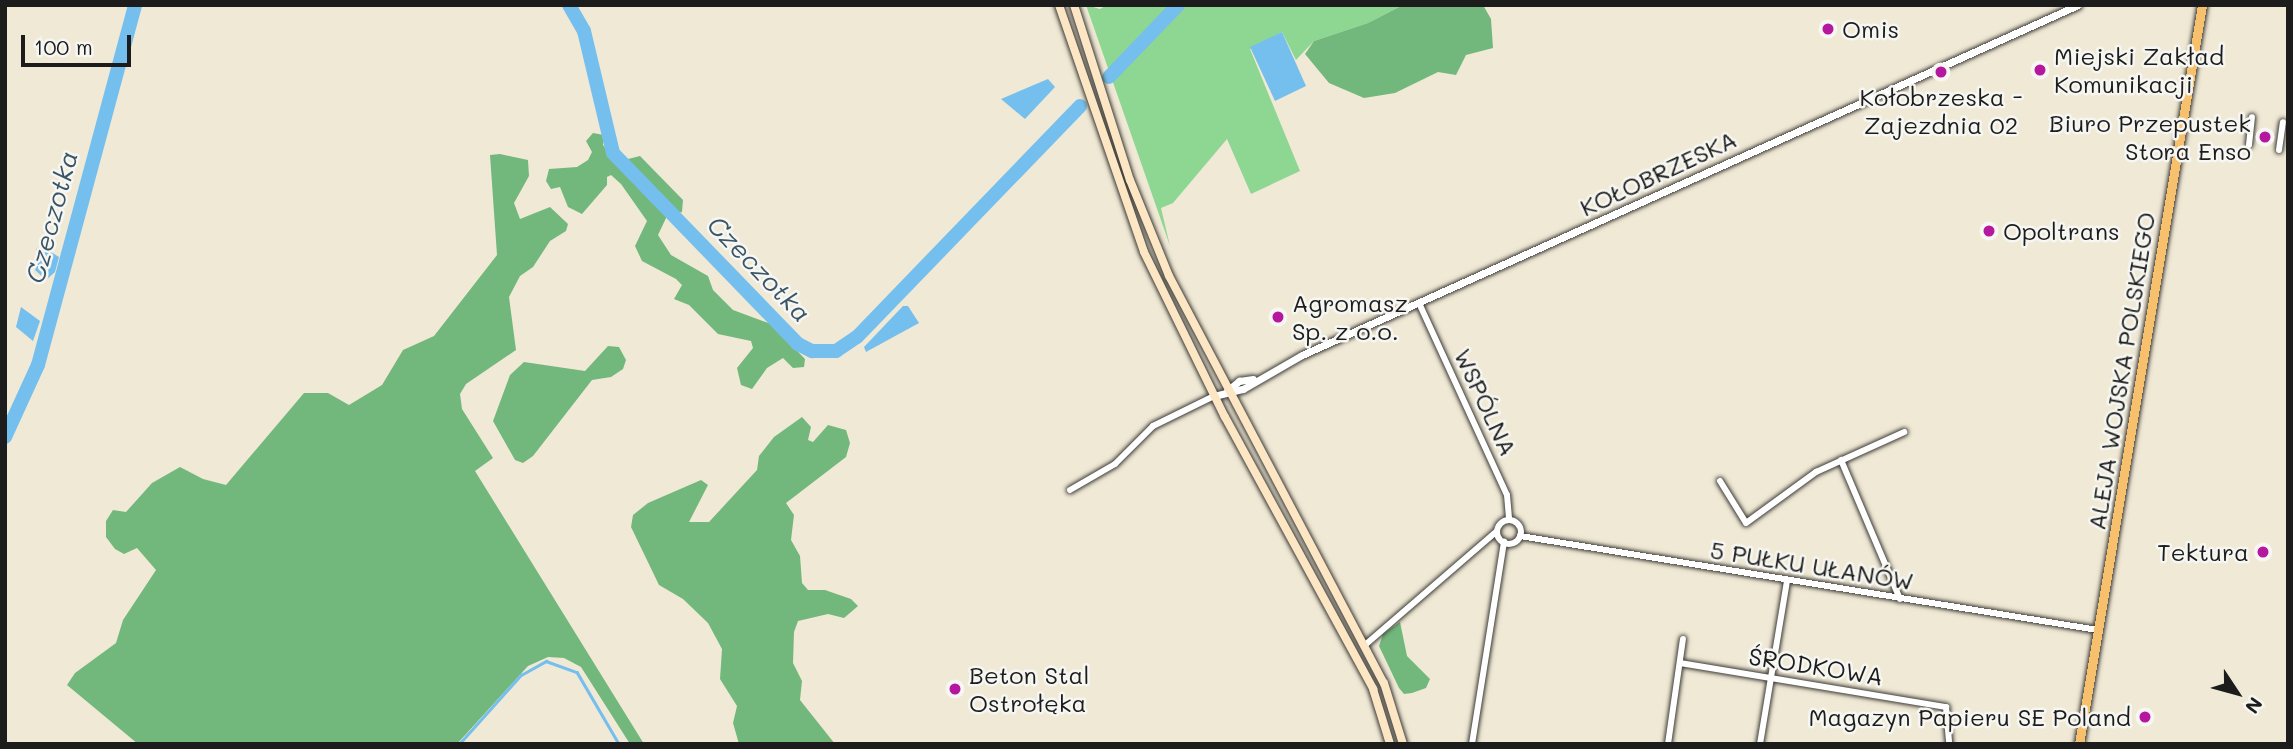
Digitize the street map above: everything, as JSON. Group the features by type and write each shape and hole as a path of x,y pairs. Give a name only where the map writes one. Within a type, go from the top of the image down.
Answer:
{"main road":[{"path":"1059,5 1144,252 1214,396 1373,690 1390,744"},
{"path":"1074,5 1154,243 1227,392 1365,645 1393,702 1403,744"},
{"name":"ALEJA WOJSKA POLSKIEGO","path":"2079,744 2202,5"}],"street":[{"name":"KOŁOBRZESKA","path":"1214,396 1243,389 1255,379 1419,303 2078,5"},
{"path":"2249,145 2252,117"},
{"path":"2280,149 2283,122"},
{"name":"WSPÓLNA","path":"1419,303 1507,495 1509,520"},
{"path":"1070,490 1115,464 1153,426 1214,396"},
{"path":"1720,481 1744,523 1810,475 1904,432"},
{"path":"1841,460 1900,599"},
{"path":"1365,645 1509,520 1518,525 1520,536 1504,542"},
{"path":"1472,744 1504,542 1497,531"},
{"name":"5 PUŁKU UŁANÓW","path":"1520,536 2098,630"},
{"path":"1760,744 1787,581"},
{"path":"1668,744 1683,639"},
{"name":"ŚRODKOWA","path":"1680,663 1946,707 1949,744"}],"green space":[{"path":"1086,5 1100,9 1107,5 1403,5 1368,23 1314,41 1296,60 1282,32 1250,49 1300,171 1251,194 1227,139 1173,203 1161,208 1170,246"},
{"path":"1403,5 1483,5 1491,19 1493,48 1466,55 1456,75 1438,72 1395,93 1364,98 1329,83 1305,54 1314,41 1368,23"},
{"path":"593,133 604,135 603,145 616,162 640,156 683,200 682,212 667,216 658,235 671,255 708,276 713,290 733,310 771,324 805,359 804,367 793,368 783,358 767,368 752,389 741,385 737,368 753,348 751,341 718,334 689,305 674,299 682,285 676,279 642,261 635,246 647,221 621,184 611,175 607,177 607,185 582,214 568,207 560,187 551,189 546,181 549,169 577,167 588,160 592,152 586,141"},
{"path":"500,154 528,160 529,176 514,203 520,219 550,207 568,224 566,231 550,241 533,267 520,276 509,297 516,350 466,384 460,394 462,409 493,458 475,471 644,744 630,744 581,667 564,658 548,657 528,666 457,744 138,744 67,685 75,673 116,643 123,620 156,570 137,548 124,554 115,549 106,537 106,521 113,510 126,512 152,483 180,467 203,479 226,485 304,393 328,393 349,405 382,385 403,350 434,336 497,255 490,155"},
{"path":"608,346 619,347 626,360 623,369 611,377 592,380 533,456 523,463 515,460 493,421 510,375 524,362 585,371"},
{"path":"802,417 811,427 808,440 813,442 828,425 846,430 850,443 846,457 786,503 794,515 791,540 800,556 802,583 808,590 825,590 851,599 858,606 844,618 828,614 798,621 794,632 793,663 802,681 800,700 835,744 739,744 733,723 737,706 720,679 722,649 708,623 683,599 659,585 631,527 633,515 648,503 701,480 708,485 689,522 709,522 757,470 759,456 774,437"},
{"path":"1400,622 1407,656 1430,679 1426,688 1404,694 1379,646 1383,634"}],"water":[{"path":"1282,32 1306,86 1275,101 1250,47"},
{"path":"1048,79 1055,87 1025,119 1001,99"},
{"path":"41,246 59,257 55,272 46,280 35,270 39,261 36,249"},
{"path":"903,306 908,306 919,323 866,352 864,347"},
{"path":"21,307 40,321 33,341 16,327"}],"waterway":[{"name":"Czeczotka","path":"5,437 38,365 135,5"},
{"name":"Czeczotka","path":"569,5 584,31 613,153 798,344 812,351 836,351 857,337 1080,106"},
{"name":"Czeczotka","path":"1109,77 1178,5"},
{"path":"459,744 521,675 546,661 577,672 619,744"}],"place":[{"name":"Omis","path":"1828,29"},
{"name":"Miejski Zakład Komunikacji","path":"2040,70"},
{"name":"Kołobrzeska - Zajezdnia 02","path":"1941,72"},
{"name":"Biuro Przepustek Stora Enso","path":"2265,137"},
{"name":"Opoltrans","path":"1989,231"},
{"name":"Agromasz Sp. z o.o.","path":"1278,317"},
{"name":"Tektura","path":"2263,552"},
{"name":"Beton Stal Ostrołęka","path":"955,689"},
{"name":"Magazyn Papieru SE Poland","path":"2145,717"}]}
